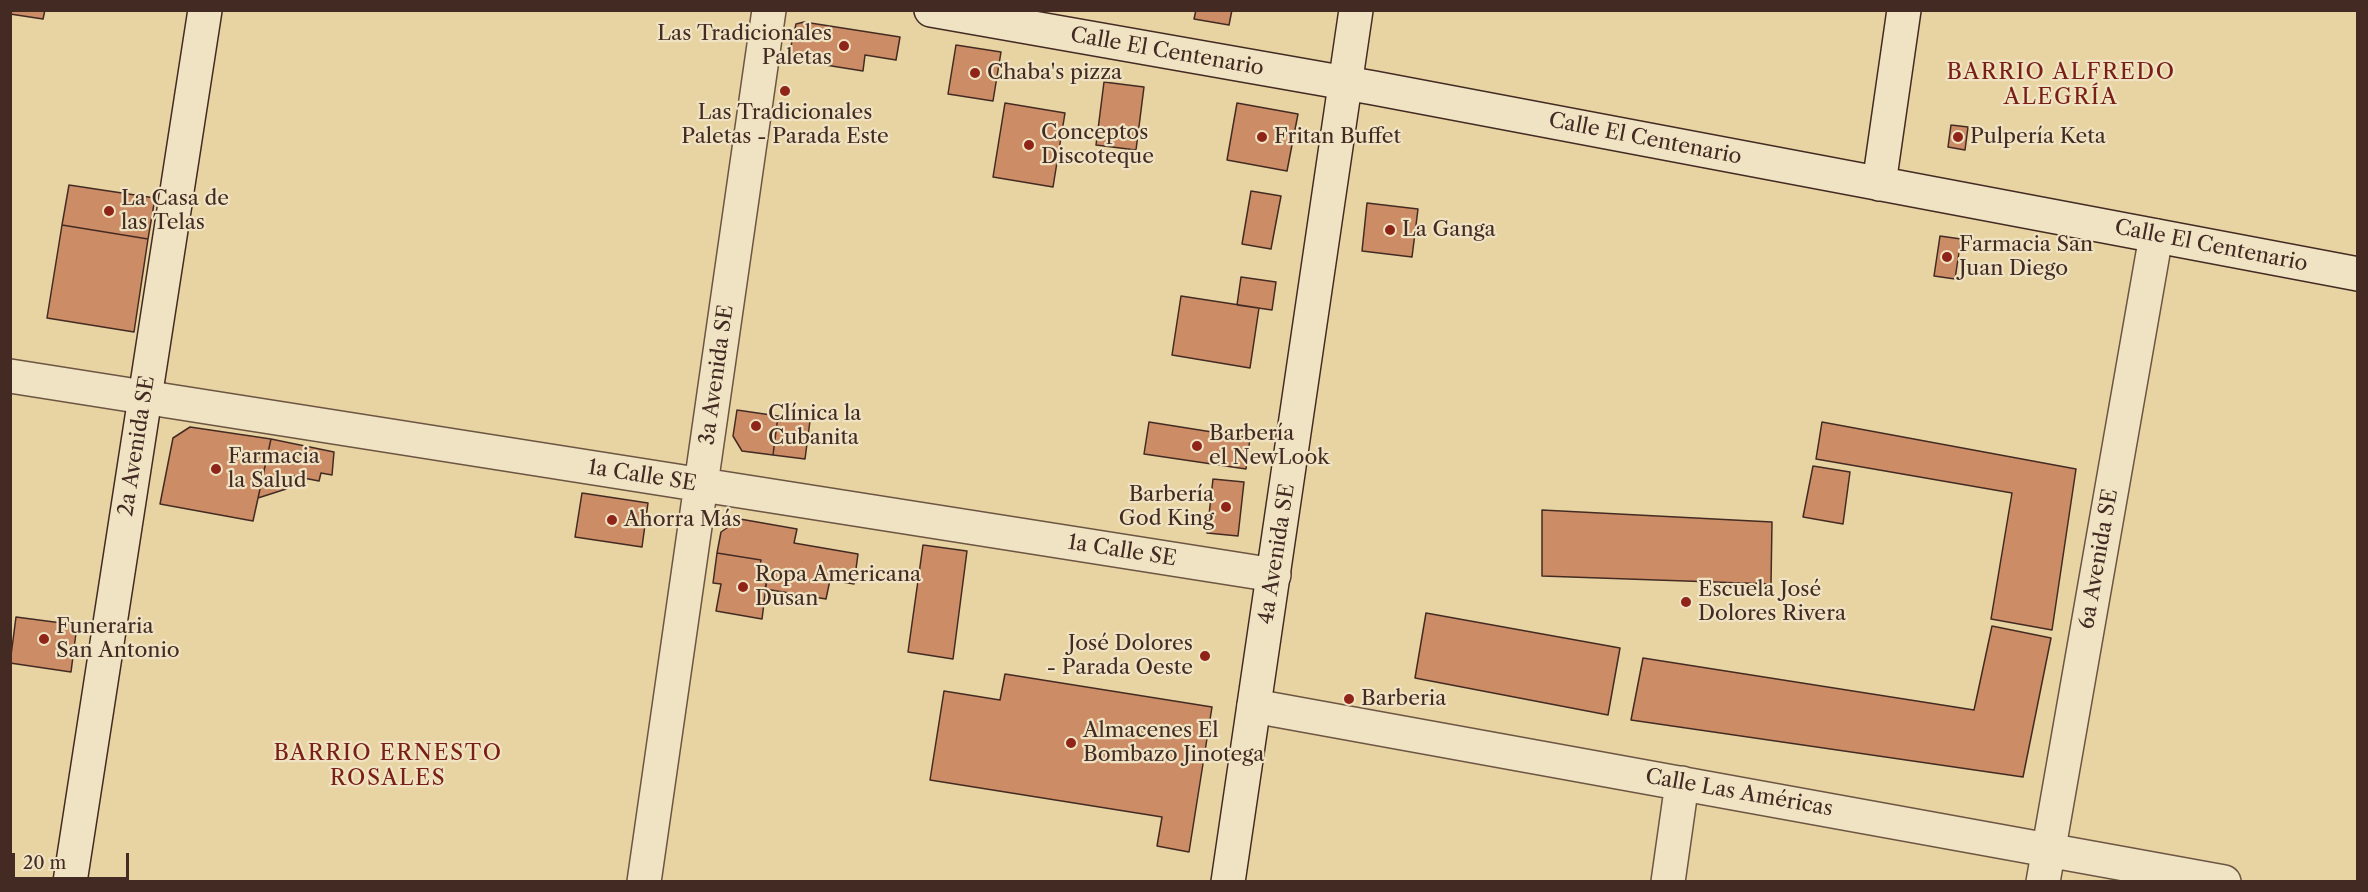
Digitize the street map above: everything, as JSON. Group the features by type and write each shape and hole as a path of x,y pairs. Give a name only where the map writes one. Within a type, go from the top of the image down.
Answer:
{"street":[{"name":"2a Avenida SE","path":"70,882 205,10"},
{"name":"3a Avenida SE","path":"644,882 769,10"},
{"name":"Calle El Centenario","path":"931,10 1360,86 2358,274"},
{"name":"4a Avenida SE","path":"1228,882 1274,575 1360,86 1356,10"},
{"path":"1879,184 1904,10"},
{"name":"6a Avenida SE","path":"2043,882 2156,236"},
{"name":"1a Calle SE","path":"10,376 1274,575"},
{"name":"Calle Las Américas","path":"1254,706 2223,882"},
{"path":"1668,882 1682,783"}],"building":[{"path":"10,10 45,10 43,19 10,14"},
{"path":"1196,10 1232,10 1229,25 1194,19"},
{"name":"Las Tradicionales Paletas","path":"804,22 900,37 896,60 865,55 863,71 788,59 796,24"},
{"name":"Chaba's pizza","path":"956,45 1001,52 993,101 948,94"},
{"path":"1104,82 1144,87 1136,150 1096,145"},
{"name":"Conceptos Discoteque","path":"1005,103 1065,113 1053,187 993,177"},
{"name":"Fritan Buffet","path":"1237,103 1298,114 1287,171 1227,160"},
{"name":"Pulpería Keta","path":"1951,125 1968,127 1965,150 1948,147"},
{"name":"La Casa de las Telas","path":"69,185 155,198 148,239 62,225"},
{"path":"1251,191 1281,196 1271,249 1242,244"},
{"name":"La Ganga","path":"1367,203 1418,209 1412,257 1362,251"},
{"path":"62,225 148,239 134,332 47,318"},
{"name":"Farmacia San Juan Diego","path":"1940,236 1961,239 1955,279 1934,276"},
{"path":"1241,277 1276,282 1272,310 1237,305"},
{"path":"1181,296 1259,308 1250,368 1172,355"},
{"name":"Clínica la Cubanita","path":"737,410 778,416 773,455 742,451 733,436"},
{"path":"778,416 810,421 805,459 773,455"},
{"name":"Barbería el NewLook","path":"1149,422 1250,438 1246,469 1144,454"},
{"path":"1822,422 2076,469 2052,630 1991,619 2012,493 1816,459"},
{"name":"Farmacia la Salud","path":"190,427 271,439 253,521 160,504 173,438"},
{"path":"271,439 334,452 332,475 321,473 319,481 288,475 286,489 258,498"},
{"path":"1813,466 1850,472 1843,524 1803,517"},
{"name":"Barbería God King","path":"1213,479 1244,482 1238,536 1207,533"},
{"name":"Ahorra Más","path":"582,493 648,503 642,547 575,537"},
{"path":"1542,510 1772,522 1771,584 1542,576"},
{"path":"740,519 797,529 794,543 858,554 854,584 830,580 826,599 765,589 767,579 758,577 761,560 717,553 721,532"},
{"path":"923,545 967,551 953,659 908,652"},
{"name":"Ropa Americana Dusan","path":"717,553 761,560 758,577 767,579 762,619 716,611 721,584 713,583"},
{"path":"1426,613 1620,648 1608,715 1415,678"},
{"name":"Funeraria San Antonio","path":"16,617 77,625 71,672 10,663"},
{"path":"1992,626 2051,638 2023,777 1631,720 1643,658 1974,710"},
{"name":"Almacenes El Bombazo Jinotega","path":"1005,674 1212,707 1189,852 1157,846 1162,817 930,780 944,691 1000,700"}],"place":[{"name":"Las Tradicionales Paletas","path":"844,46"},
{"name":"Chaba's pizza","path":"975,73"},
{"name":"Las Tradicionales Paletas - Parada Este","path":"785,91"},
{"name":"Fritan Buffet","path":"1262,137"},
{"name":"Pulpería Keta","path":"1958,137"},
{"name":"Conceptos Discoteque","path":"1029,145"},
{"name":"La Casa de las Telas","path":"109,211"},
{"name":"La Ganga","path":"1390,230"},
{"name":"Farmacia San Juan Diego","path":"1947,257"},
{"name":"Clínica la Cubanita","path":"756,426"},
{"name":"Barbería el NewLook","path":"1197,446"},
{"name":"Farmacia la Salud","path":"216,469"},
{"name":"Barbería God King","path":"1226,507"},
{"name":"Ahorra Más","path":"612,520"},
{"name":"Ropa Americana Dusan","path":"743,587"},
{"name":"Escuela José Dolores Rivera","path":"1686,602"},
{"name":"Funeraria San Antonio","path":"44,639"},
{"name":"José Dolores - Parada Oeste","path":"1205,656"},
{"name":"Barberia","path":"1349,699"},
{"name":"Almacenes El Bombazo Jinotega","path":"1071,743"}],"district":[{"name":"BARRIO ALFREDO ALEGRÍA","path":"2061,86"},
{"name":"BARRIO ERNESTO ROSALES","path":"388,766"}]}
